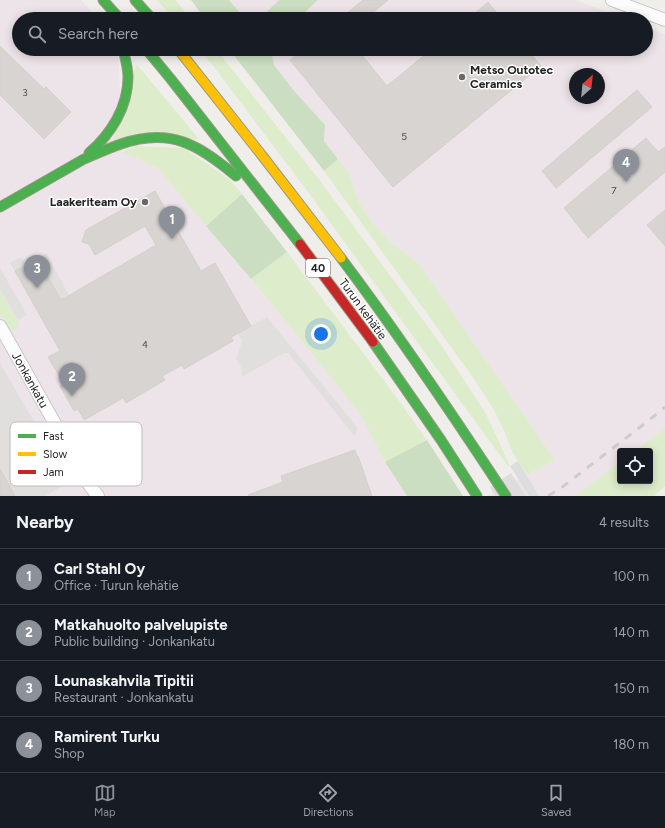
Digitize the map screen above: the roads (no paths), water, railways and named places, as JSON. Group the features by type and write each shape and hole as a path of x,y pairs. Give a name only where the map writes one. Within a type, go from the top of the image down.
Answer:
{"main road":[{"path":"103,0 112,10"},
{"path":"135,0 146,12"},
{"path":"84,158 106,137 120,110 127,90 128,77 125,56"},
{"name":"Turun kehätie","path":"152,56 325,277 379,350 441,440 477,496"},
{"name":"Turun kehätie","path":"184,56 244,131 393,329 453,415 506,496"},
{"path":"0,207 84,158 128,141 155,137 166,137 193,145 209,155 270,206"}],"street":[{"path":"612,0 644,12"},
{"path":"653,15 665,20"},
{"name":"Jonkankatu","path":"0,326 54,422"},
{"name":"Jonkankatu","path":"90,486 98,496"}],"railway":[{"path":"548,496 561,488 665,407"}],"place":[{"name":"Metso Outotec Ceramics","path":"462,77"},
{"name":"Ramirent Turku","path":"626,182"},
{"name":"Laakeriteam Oy","path":"145,202"},
{"name":"Carl Stahl Oy","path":"172,239"},
{"name":"Lounaskahvila Tipitii","path":"37,288"},
{"name":"Matkahuolto palvelupiste","path":"72,396"}]}
